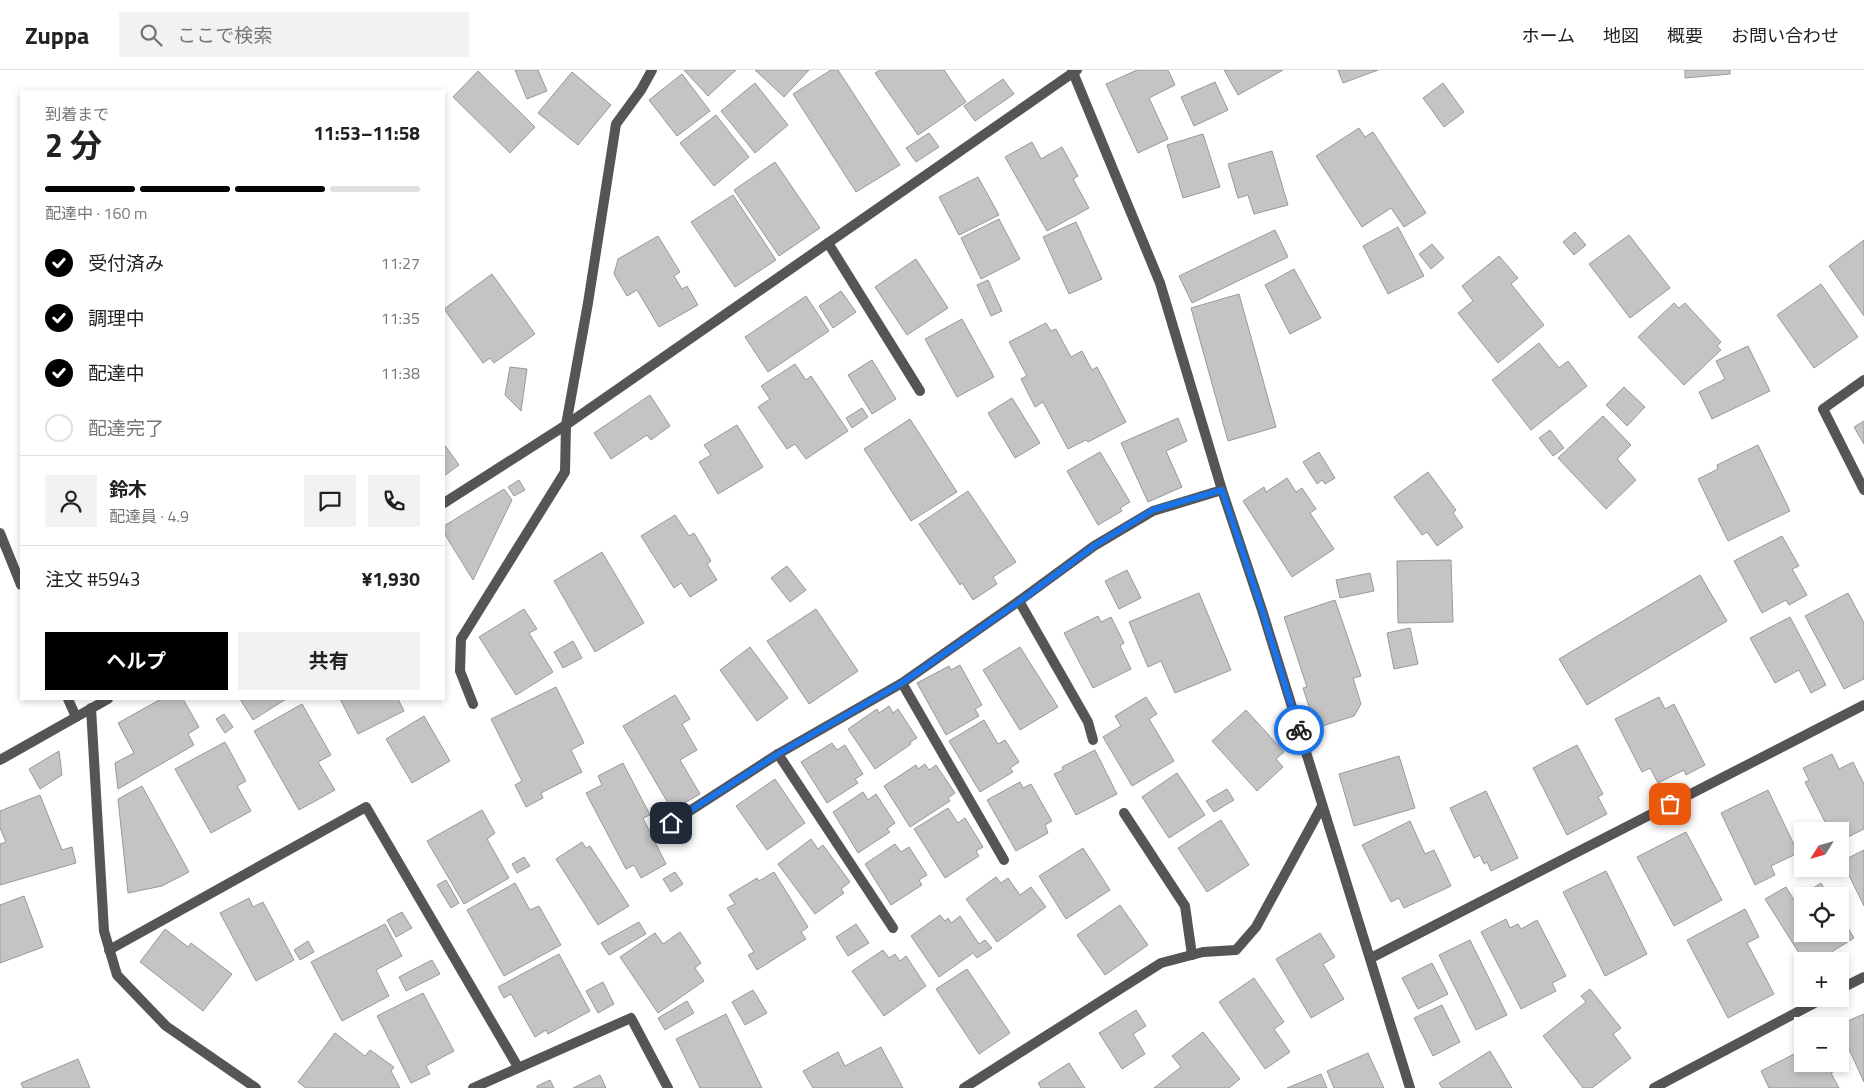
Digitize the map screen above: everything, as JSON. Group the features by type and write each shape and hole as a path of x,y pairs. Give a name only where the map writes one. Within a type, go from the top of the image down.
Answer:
{"street":[{"path":"473,704 460,671 461,638 565,472 566,425 588,303 616,124 642,90 652,70"},
{"path":"445,502 566,425 1074,71 1160,283 1222,490 1262,610 1410,1088"},
{"path":"828,243 920,391"},
{"path":"1864,380 1823,409 1864,490"},
{"path":"671,823 778,754 902,683 1020,601 1094,546 1153,510 1222,490"},
{"path":"0,533 20,583"},
{"path":"1020,601 1088,722 1093,740"},
{"path":"902,683 1004,860"},
{"path":"68,700 76,717"},
{"path":"0,760 106,700"},
{"path":"1371,958 1864,704"},
{"path":"91,708 104,931 117,975 166,1026 256,1088"},
{"path":"778,754 893,928"},
{"path":"964,1088 1161,963 1203,952 1236,950 1256,927 1322,806"},
{"path":"109,950 366,807 518,1067"},
{"path":"1124,813 1185,906 1192,955"},
{"path":"1849,984 1864,977"},
{"path":"1654,1088 1807,1007"},
{"path":"473,1088 631,1018 668,1088"}],"building":[{"path":"515,70 538,70 547,91 527,99"},
{"path":"684,70 736,70 708,96"},
{"path":"755,70 809,70 784,97"},
{"path":"831,70 838,70 900,165 856,192 793,94"},
{"path":"880,70 944,70 966,102 918,135 875,73"},
{"path":"1137,70 1168,70 1175,85 1149,98 1168,139 1138,153 1106,84"},
{"path":"1224,70 1283,70 1238,95"},
{"path":"1338,70 1378,70 1343,83"},
{"path":"1685,70 1730,70 1730,74 1685,78"},
{"path":"478,71 535,127 510,153 453,97"},
{"path":"572,72 611,105 578,145 538,113"},
{"path":"682,74 710,111 677,136 649,100"},
{"path":"1003,79 1014,94 975,121 964,106"},
{"path":"1215,82 1228,110 1194,126 1181,97"},
{"path":"755,83 788,125 755,153 721,111"},
{"path":"1443,83 1464,112 1444,127 1423,98"},
{"path":"716,115 749,157 714,186 680,143"},
{"path":"1359,128 1365,137 1373,132 1426,213 1404,227 1391,208 1362,227 1316,156"},
{"path":"929,133 939,147 916,162 906,148"},
{"path":"1203,134 1220,187 1183,198 1167,145"},
{"path":"1032,142 1041,159 1062,147 1078,176 1073,179 1089,208 1047,231 1005,157"},
{"path":"1272,151 1288,205 1254,214 1248,195 1238,198 1228,164"},
{"path":"775,162 820,228 779,256 734,190"},
{"path":"978,177 999,215 959,235 939,197"},
{"path":"733,195 776,260 735,287 691,222"},
{"path":"999,219 1020,259 981,279 961,238"},
{"path":"1076,222 1102,279 1069,294 1043,237"},
{"path":"1398,227 1424,276 1388,294 1363,246"},
{"path":"1275,230 1288,257 1192,303 1179,276"},
{"path":"1575,232 1586,245 1574,255 1563,242"},
{"path":"1629,235 1670,288 1630,318 1589,264"},
{"path":"658,236 680,272 674,276 682,289 687,286 698,305 659,327 637,290 627,296 614,274 618,259"},
{"path":"1864,240 1864,316 1829,266"},
{"path":"1432,244 1444,258 1431,269 1419,254"},
{"path":"1499,256 1518,278 1511,284 1544,325 1498,363 1458,313 1473,301 1462,286"},
{"path":"916,259 948,308 907,335 875,287"},
{"path":"1294,269 1321,318 1290,334 1265,285"},
{"path":"492,274 535,334 494,363 490,358 483,363 445,308"},
{"path":"988,280 1002,311 991,316 977,285"},
{"path":"1821,284 1858,337 1814,368 1777,315"},
{"path":"841,291 856,312 833,328 819,306"},
{"path":"1239,294 1276,427 1228,441 1191,308"},
{"path":"806,296 829,331 768,372 745,337"},
{"path":"1674,303 1679,308 1685,303 1721,342 1717,346 1721,350 1684,385 1638,337"},
{"path":"962,319 994,377 957,397 925,339"},
{"path":"1046,323 1051,331 1056,329 1071,357 1082,351 1092,370 1097,367 1126,422 1088,442 1086,440 1068,449 1043,402 1035,407 1021,379 1027,376 1009,342"},
{"path":"1539,343 1559,368 1568,361 1587,386 1531,430 1492,380"},
{"path":"1748,346 1770,391 1712,419 1699,392 1725,379 1716,361"},
{"path":"872,360 896,399 872,414 848,375"},
{"path":"795,364 806,380 811,376 848,431 806,459 795,444 787,449 758,407 770,399 761,386"},
{"path":"510,367 527,369 521,411 505,395"},
{"path":"1624,387 1645,407 1627,426 1606,405"},
{"path":"650,395 670,426 651,440 647,435 611,459 594,433"},
{"path":"1012,398 1040,443 1015,458 988,413"},
{"path":"862,408 868,417 852,428 846,418"},
{"path":"1603,416 1631,445 1617,459 1636,480 1606,509 1558,458"},
{"path":"1178,418 1187,441 1166,451 1182,487 1148,502 1121,443"},
{"path":"910,419 957,492 911,521 864,449"},
{"path":"1864,421 1864,444 1854,427"},
{"path":"737,425 763,467 718,494 699,462 711,455 704,445"},
{"path":"1550,430 1564,448 1553,456 1539,438"},
{"path":"445,445 459,465 445,475"},
{"path":"1758,445 1790,511 1728,541 1698,479 1718,469 1717,465"},
{"path":"1100,452 1130,502 1120,508 1122,511 1098,525 1067,471"},
{"path":"1319,452 1335,478 1325,484 1322,480 1317,484 1303,462"},
{"path":"1428,472 1456,510 1453,513 1463,527 1437,546 1427,532 1422,535 1394,497"},
{"path":"1287,478 1296,492 1302,488 1316,509 1310,513 1334,549 1292,577 1243,501 1264,487 1266,492"},
{"path":"519,480 525,490 514,496 508,487"},
{"path":"504,489 512,500 473,580 445,535 445,525"},
{"path":"968,491 1016,562 993,577 997,584 973,600 962,583 960,585 919,524"},
{"path":"675,515 689,536 694,533 711,561 707,564 717,580 690,597 681,583 674,588 641,536"},
{"path":"1782,536 1799,566 1792,569 1807,595 1789,605 1786,600 1762,613 1734,561"},
{"path":"602,552 644,623 595,652 554,581"},
{"path":"1451,560 1453,622 1398,623 1397,561"},
{"path":"787,566 806,590 790,602 771,578"},
{"path":"1127,570 1141,598 1119,609 1105,581"},
{"path":"1370,573 1374,591 1340,598 1336,580"},
{"path":"1700,575 1727,621 1587,705 1559,659"},
{"path":"1199,593 1231,670 1175,693 1161,661 1148,667 1129,622"},
{"path":"1848,593 1864,623 1864,679 1844,689 1805,616"},
{"path":"1335,600 1361,676 1353,678 1361,704 1354,716 1316,728 1303,688 1307,687 1284,617"},
{"path":"524,609 537,629 529,633 553,672 516,695 479,637"},
{"path":"816,609 858,671 809,704 767,641"},
{"path":"1098,616 1101,622 1111,617 1124,643 1120,646 1131,669 1093,688 1064,633"},
{"path":"1790,617 1826,685 1811,693 1799,670 1775,683 1750,638"},
{"path":"1410,628 1418,664 1394,669 1387,633"},
{"path":"573,641 582,658 563,668 554,652"},
{"path":"750,647 788,698 757,721 720,670"},
{"path":"1020,647 1058,707 1020,730 983,670"},
{"path":"960,665 982,705 975,709 979,716 946,735 917,683 949,666 951,670"},
{"path":"556,687 584,743 571,750 582,772 541,793 543,798 526,807 515,785 522,781 491,719"},
{"path":"675,695 690,719 682,724 697,750 680,760 700,794 672,810 623,726"},
{"path":"1146,697 1157,714 1149,719 1174,761 1132,786 1103,737 1121,726 1115,716"},
{"path":"1659,697 1665,709 1674,704 1705,765 1686,775 1684,770 1658,783 1650,768 1642,772 1615,719"},
{"path":"159,700 184,700 199,727 188,734 194,745 118,789 115,763 134,753 118,723"},
{"path":"241,700 284,700 253,720"},
{"path":"341,700 398,700 404,711 358,734"},
{"path":"302,704 331,755 318,762 335,790 299,810 254,731"},
{"path":"889,706 893,713 898,709 917,738 875,769 848,729 877,709 879,713"},
{"path":"1246,710 1284,752 1276,759 1283,767 1257,791 1212,741"},
{"path":"224,714 233,727 225,733 216,719"},
{"path":"424,716 450,761 412,783 386,739"},
{"path":"984,720 998,744 1005,740 1019,762 1010,768 1013,772 980,792 949,741"},
{"path":"225,742 246,781 237,786 251,811 211,833 175,769"},
{"path":"832,743 837,750 845,745 863,774 855,779 858,783 827,803 801,762"},
{"path":"1577,745 1603,794 1598,797 1607,814 1567,835 1533,768"},
{"path":"1095,750 1117,794 1076,815 1054,774 1063,770 1062,767"},
{"path":"59,751 62,775 40,789 29,769"},
{"path":"1832,754 1839,769 1853,762 1864,784 1864,829 1849,836 1849,822 1825,822 1805,782 1809,780 1803,768"},
{"path":"1399,756 1415,808 1354,826 1339,774"},
{"path":"623,763 650,815 643,818 666,864 641,878 634,865 626,869 586,793 602,785 598,776"},
{"path":"925,764 929,770 936,765 955,793 948,798 950,801 910,827 884,786 916,765 918,769"},
{"path":"1177,773 1205,815 1169,838 1142,797"},
{"path":"775,779 805,823 767,850 736,806"},
{"path":"1020,782 1023,788 1031,784 1052,821 1045,825 1048,833 1016,851 987,800"},
{"path":"142,786 189,872 162,886 128,893 118,799"},
{"path":"1227,789 1234,800 1214,812 1206,801"},
{"path":"1768,790 1794,845 1794,855 1771,866 1775,875 1755,885 1721,813"},
{"path":"1486,791 1518,858 1491,871 1487,862 1484,864 1480,855 1474,858 1450,808"},
{"path":"863,792 868,800 876,794 895,823 887,829 890,832 858,853 833,812"},
{"path":"40,795 62,850 72,847 76,863 0,885 0,844 6,842 0,828 0,811"},
{"path":"948,808 958,823 965,818 983,847 976,851 979,856 945,878 914,829"},
{"path":"482,810 495,833 487,839 509,878 464,904 427,841"},
{"path":"1221,820 1249,865 1207,892 1178,848"},
{"path":"1410,821 1425,854 1434,850 1451,886 1404,908 1399,898 1391,902 1362,845"},
{"path":"1686,832 1722,900 1674,926 1637,857"},
{"path":"811,839 818,849 823,845 850,882 841,889 844,893 815,914 778,864"},
{"path":"582,842 586,848 590,846 629,906 598,925 556,859"},
{"path":"895,844 901,852 909,847 927,875 919,880 922,885 891,905 865,864"},
{"path":"1083,848 1110,890 1066,919 1039,876"},
{"path":"1864,850 1864,906 1849,875 1849,858"},
{"path":"524,857 530,866 517,873 512,864"},
{"path":"1606,871 1647,954 1605,976 1563,892"},
{"path":"675,872 683,884 671,892 663,879"},
{"path":"774,872 808,927 801,932 806,939 757,970 748,955 754,952 727,908 735,904 729,895 757,878 759,881"},
{"path":"996,877 1001,883 1008,878 1020,895 1031,887 1046,907 997,942 966,899"},
{"path":"446,880 459,903 451,908 437,885"},
{"path":"515,883 530,910 539,906 561,945 504,976 467,910"},
{"path":"1821,883 1823,887 1815,887"},
{"path":"1786,887 1794,900 1794,942 1848,942 1831,952 1798,952 1765,899"},
{"path":"24,896 43,947 0,963 0,905"},
{"path":"249,898 253,907 263,902 294,960 256,981 220,913"},
{"path":"1120,905 1148,945 1105,975 1077,935"},
{"path":"1745,909 1759,937 1747,943 1774,994 1728,1018 1687,940"},
{"path":"402,912 412,928 396,937 387,920"},
{"path":"940,915 945,921 948,918 951,923 960,916 979,944 985,940 992,948 977,958 973,953 939,977 911,936"},
{"path":"1506,919 1510,928 1518,924 1521,929 1537,920 1566,976 1552,983 1556,991 1521,1009 1481,932"},
{"path":"639,922 646,934 609,955 601,943"},
{"path":"385,924 402,956 376,970 389,996 342,1021 311,962"},
{"path":"856,924 869,943 848,956 836,937"},
{"path":"165,929 188,947 191,943 232,974 203,1011 140,962"},
{"path":"1849,930 1854,938 1849,941"},
{"path":"680,932 701,963 695,968 704,981 658,1013 620,957 655,933 663,944"},
{"path":"1320,933 1335,957 1323,964 1344,999 1311,1018 1276,959"},
{"path":"1470,940 1507,1015 1476,1030 1439,955"},
{"path":"308,941 314,952 300,960 294,950"},
{"path":"883,950 889,958 895,954 900,961 906,956 926,986 884,1016 852,971"},
{"path":"559,954 590,1011 548,1034 546,1030 535,1037 511,994 504,998 498,987"},
{"path":"432,960 440,974 406,991 399,977"},
{"path":"1432,963 1448,994 1418,1009 1402,978"},
{"path":"967,969 1010,1033 979,1054 936,989"},
{"path":"1254,978 1284,1022 1274,1029 1290,1052 1265,1069 1219,1002"},
{"path":"603,982 614,1004 598,1013 586,991"},
{"path":"1590,989 1621,1028 1613,1034 1631,1058 1592,1088 1583,1088 1543,1036 1586,1002 1581,996"},
{"path":"753,990 767,1013 745,1025 732,1002"},
{"path":"423,993 454,1051 426,1066 430,1074 411,1083 377,1016"},
{"path":"687,1001 694,1013 665,1030 658,1018"},
{"path":"1442,1005 1460,1042 1433,1056 1414,1018"},
{"path":"1136,1010 1146,1026 1133,1034 1145,1054 1122,1069 1099,1033"},
{"path":"726,1014 762,1088 700,1088 676,1039"},
{"path":"1864,1014 1864,1082 1849,1049 1849,1020"},
{"path":"1203,1032 1240,1079 1229,1088 1154,1088 1181,1067 1172,1056"},
{"path":"335,1033 365,1056 370,1050 394,1067 391,1071 400,1088 306,1088 298,1082"},
{"path":"881,1047 903,1088 813,1088 803,1071 838,1052 845,1066"},
{"path":"1490,1051 1512,1088 1442,1088 1439,1083"},
{"path":"1368,1053 1384,1088 1334,1088 1327,1071"},
{"path":"1794,1054 1794,1072 1833,1072 1831,1073 1839,1088 1769,1088 1761,1071"},
{"path":"78,1059 90,1088 23,1088 21,1083"},
{"path":"1069,1063 1085,1088 1041,1088 1038,1083"},
{"path":"1321,1074 1327,1088 1287,1088"},
{"path":"600,1075 606,1088 573,1088"},
{"path":"550,1080 554,1088 537,1088 537,1086"}],"way so far":[{"path":"1299,730 1371,958 1670,804"}],"route":[{"path":"671,823 778,754 902,683 1020,601 1094,546 1153,510 1222,490 1299,730"}]}
